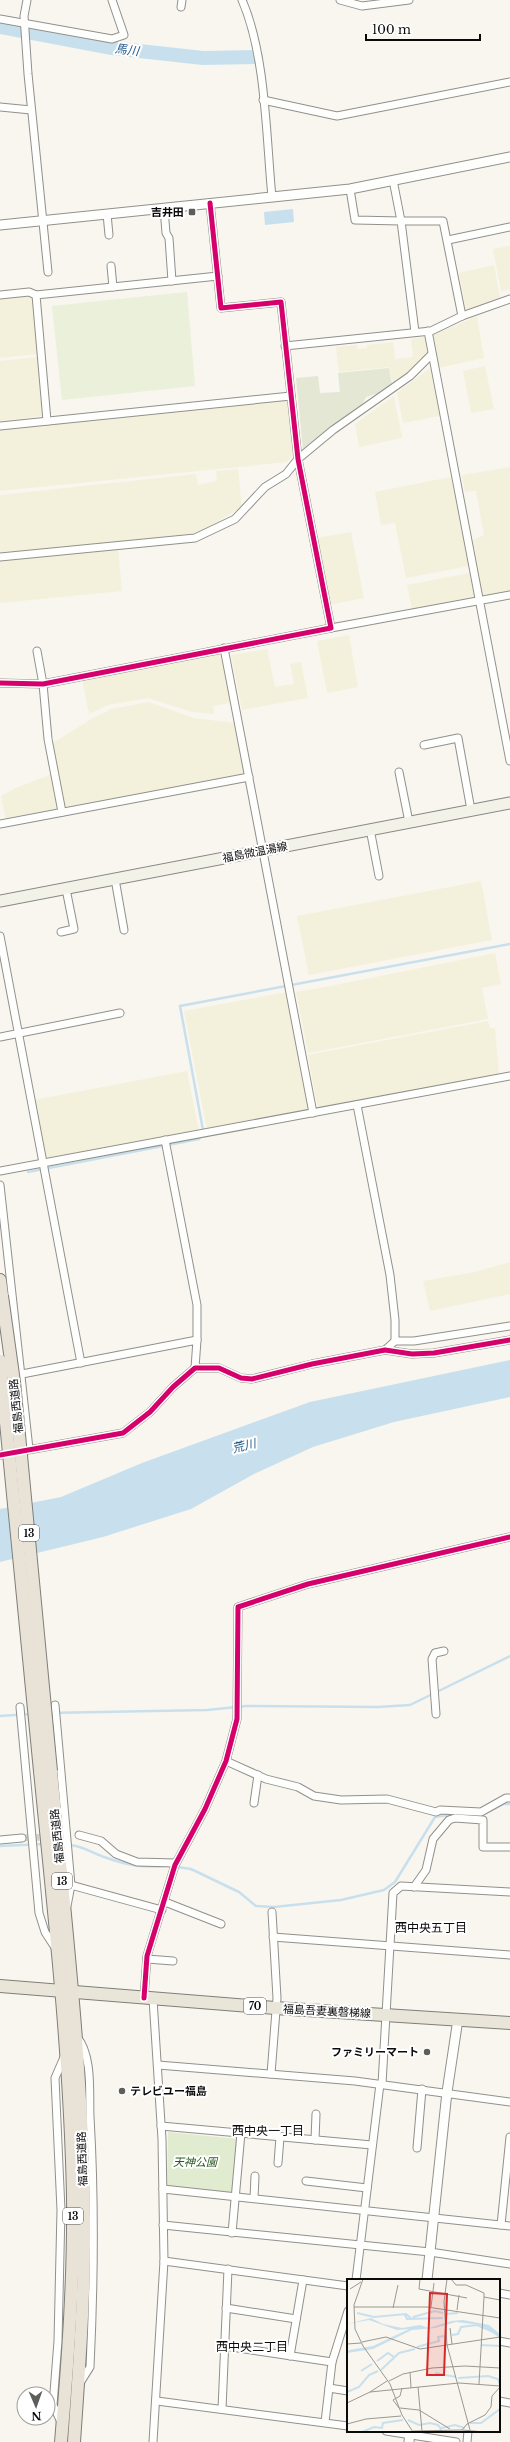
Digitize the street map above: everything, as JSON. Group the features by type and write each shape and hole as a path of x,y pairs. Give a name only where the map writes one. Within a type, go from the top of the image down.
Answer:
{"highway":[{"name":"福島西道路","path":"0,1280 15,1389 58,1950 76,2036 84,2219 82,2332 74,2442"},
{"name":"福島西道路","path":"0,1361 45,1771 65,1914 67,1990 66,2054 73,2218 70,2339 61,2442"}],"main road":[{"name":"福島微温湯線","path":"0,901 510,803"},
{"name":"福島吾妻裏磐梯線","path":"0,1986 67,1990 275,2008 510,2023"}],"street":[{"path":"27,0 25,25 31,110 48,272"},
{"path":"0,19 25,25 112,39 119,38 124,35 112,0"},
{"path":"242,0 254,35 263,100 272,197"},
{"path":"340,0 362,6 409,0"},
{"path":"263,100 337,116 510,82"},
{"path":"0,107 31,110"},
{"path":"0,225 350,189 510,157"},
{"path":"393,180 401,221 415,332"},
{"path":"350,189 355,220 443,220 462,316"},
{"path":"210,204 221,308 281,302 298,459 331,628"},
{"path":"164,208 166,232 169,238 172,281"},
{"path":"107,214 109,235"},
{"path":"448,240 510,227"},
{"path":"111,266 113,287"},
{"path":"0,295 29,292 36,295 218,276"},
{"path":"36,295 47,421"},
{"path":"286,346 428,331 462,316 510,299"},
{"path":"428,331 510,760"},
{"path":"0,557 195,538 205,535 235,519 265,487 286,474 298,459 333,430 410,376 432,354"},
{"path":"0,426 291,396"},
{"path":"0,683 43,684 224,648 510,595"},
{"path":"224,648 314,1113"},
{"path":"36,651 43,684 48,739 62,812"},
{"path":"424,745 458,738 471,810"},
{"path":"399,772 409,822"},
{"path":"0,824 249,777"},
{"path":"370,829 379,876"},
{"path":"115,879 124,930"},
{"path":"62,932 74,929 66,889"},
{"path":"0,936 81,1363"},
{"path":"0,1037 120,1013"},
{"path":"0,1171 510,1076"},
{"path":"357,1105 390,1275 395,1320 394,1341 385,1350"},
{"path":"165,1140 197,1305 195,1368"},
{"path":"0,1185 22,1374 29,1449"},
{"path":"394,1341 414,1341 510,1326"},
{"path":"22,1374 196,1340"},
{"path":"0,1455 123,1433 135,1425 173,1387 195,1368 219,1368 242,1378 252,1380 312,1364 385,1350 412,1354 434,1353 510,1340"},
{"path":"153,2442 157,2401 164,2261 163,2189 158,2065 148,1998 147,1959 175,1866 205,1809 226,1761 238,1712 238,1607 308,1584 510,1537"},
{"path":"436,1714 432,1659 435,1653 444,1651"},
{"path":"55,1705 71,1885 65,1914"},
{"path":"20,1707 39,1913 45,1932 58,1950"},
{"path":"226,1761 258,1775 298,1787 314,1796 341,1800 387,1799 436,1812 440,1810 481,1812 506,1798 510,1798"},
{"path":"254,1803 258,1775"},
{"path":"414,1886 426,1870 433,1839 449,1820 455,1818 483,1820 483,1847 510,1847"},
{"path":"79,1835 101,1841 116,1854 137,1862 154,1861 175,1866"},
{"path":"0,1840 22,1838"},
{"path":"71,1885 162,1910"},
{"path":"356,2279 372,2145 381,2084 387,2014 393,1893 401,1886 510,1892"},
{"path":"165,1902 221,1924"},
{"path":"271,2074 275,2008 277,1998 272,1912"},
{"path":"273,1937 510,1955"},
{"path":"147,1959 173,1961"},
{"path":"427,2279 447,2092 458,2019"},
{"path":"158,2065 381,2084 510,2102"},
{"path":"417,2148 422,2089"},
{"path":"315,2140 316,2114"},
{"path":"161,2126 372,2145"},
{"path":"232,2233 234,2196 241,2133"},
{"path":"278,2162 280,2137"},
{"path":"501,2225 509,2161 510,2137"},
{"path":"254,2198 255,2176"},
{"path":"306,2181 367,2188"},
{"path":"163,2189 434,2216 510,2226"},
{"path":"163,2225 361,2247 430,2252 510,2264"},
{"path":"164,2261 347,2286"},
{"path":"222,2410 228,2269"},
{"path":"290,2356 302,2280"},
{"path":"500,2293 510,2295"},
{"path":"226,2308 296,2319"},
{"path":"325,2422 332,2362 345,2333 347,2318"},
{"path":"500,2341 510,2343"},
{"path":"225,2346 332,2362"},
{"path":"329,2388 347,2391"},
{"path":"157,2401 347,2426"},
{"path":"500,2401 510,2403"},
{"path":"391,2432 456,2442"},
{"path":"466,2442 468,2432"}],"shaded area":[{"path":"510,246 510,289 501,291 493,249"},
{"path":"494,265 500,298 466,310 459,273"},
{"path":"26,295 32,299 37,354 0,358 0,297"},
{"path":"477,316 484,358 438,368 433,335"},
{"path":"426,337 430,354 420,359 409,372 393,383 389,367 339,372 336,347 357,345 357,349 367,348 367,345 393,342 395,359 413,357 411,339"},
{"path":"37,357 42,416 0,421 0,361"},
{"path":"485,366 494,409 471,413 463,371"},
{"path":"430,368 440,416 403,423 397,393"},
{"path":"394,396 402,438 359,447 355,424"},
{"path":"289,399 294,454 287,462 0,491 0,430"},
{"path":"510,467 510,591 483,596 473,540 484,535 476,491 465,492 462,475"},
{"path":"238,469 242,507 199,533 0,554 0,495 196,474 198,485 217,481 216,471"},
{"path":"451,477 469,566 406,578 395,523 381,525 375,492"},
{"path":"351,532 364,598 329,605 316,538"},
{"path":"118,549 122,591 0,603 0,561"},
{"path":"470,573 475,599 412,610 407,585"},
{"path":"349,635 358,687 327,693 317,641"},
{"path":"267,649 275,687 294,684 290,664 301,662 308,698 242,710 231,655"},
{"path":"221,654 231,703 213,706 214,714 192,712 148,698 108,705 89,714 82,679"},
{"path":"149,702 193,718 236,723 247,776 66,810 53,743 93,718 111,709"},
{"path":"52,774 59,811 6,821 1,796 18,787"},
{"path":"481,881 492,940 309,975 297,916"},
{"path":"495,953 501,984 482,988 488,1019 308,1053 296,992"},
{"path":"287,992 308,1107 305,1111 207,1130 184,1011"},
{"path":"488,1021 490,1028 495,1028 499,1076 321,1109 317,1105 308,1055"},
{"path":"187,1071 199,1131 48,1159 44,1157 34,1100"},
{"path":"510,1262 510,1294 430,1311 423,1281 475,1272"}],"green space":[{"path":"187,292 195,386 62,400 52,306"},
{"path":"389,368 392,384 382,392 366,397 361,407 303,450 296,378 318,376 320,393 340,392 338,373"},
{"name":"天神公園","path":"168,2132 237,2139 232,2193 167,2186"}],"water":[{"path":"293,209 294,222 265,225 264,212"},
{"name":"荒川","path":"510,1360 510,1397 394,1422 313,1447 254,1474 191,1509 103,1537 0,1562 0,1509 61,1497 142,1463 310,1402"}],"waterway":[{"name":"馬川","path":"0,27 112,48 203,58 256,57"},
{"path":"28,1172 199,1139 203,1130 180,1006 510,944"},
{"path":"48,1713 207,1710 246,1706 378,1707 410,1705 510,1656"},
{"path":"0,1716 31,1714"},
{"path":"490,1811 504,1804 510,1804"},
{"path":"177,1867 191,1869 239,1892 256,1906 274,1907 341,1900 384,1890 395,1882 435,1817 454,1814"},
{"path":"0,1846 44,1844"},
{"path":"69,1845 78,1846 104,1857 127,1864 149,1867 166,1866"}],"tunnel":[{"path":"22,1838 50,1837"}],"cycle path":[{"path":"0,683 43,684 331,628 298,459 281,302 221,308 210,203"},
{"path":"0,1455 123,1433 150,1412 173,1387 195,1368 219,1368 241,1378 252,1379 312,1364 385,1350 412,1354 434,1353 510,1340"},
{"path":"144,1998 147,1956 175,1865 205,1809 226,1761 237,1719 238,1607 308,1584 510,1537"}],"place":[{"name":"吉井田","path":"192,212"},
{"name":"ファミリーマート","path":"427,2052"},
{"name":"テレビユー福島","path":"122,2091"}],"district":[{"name":"西中央五丁目","path":"431,1928"},
{"name":"西中央一丁目","path":"268,2131"},
{"name":"西中央二丁目","path":"252,2347"}]}
